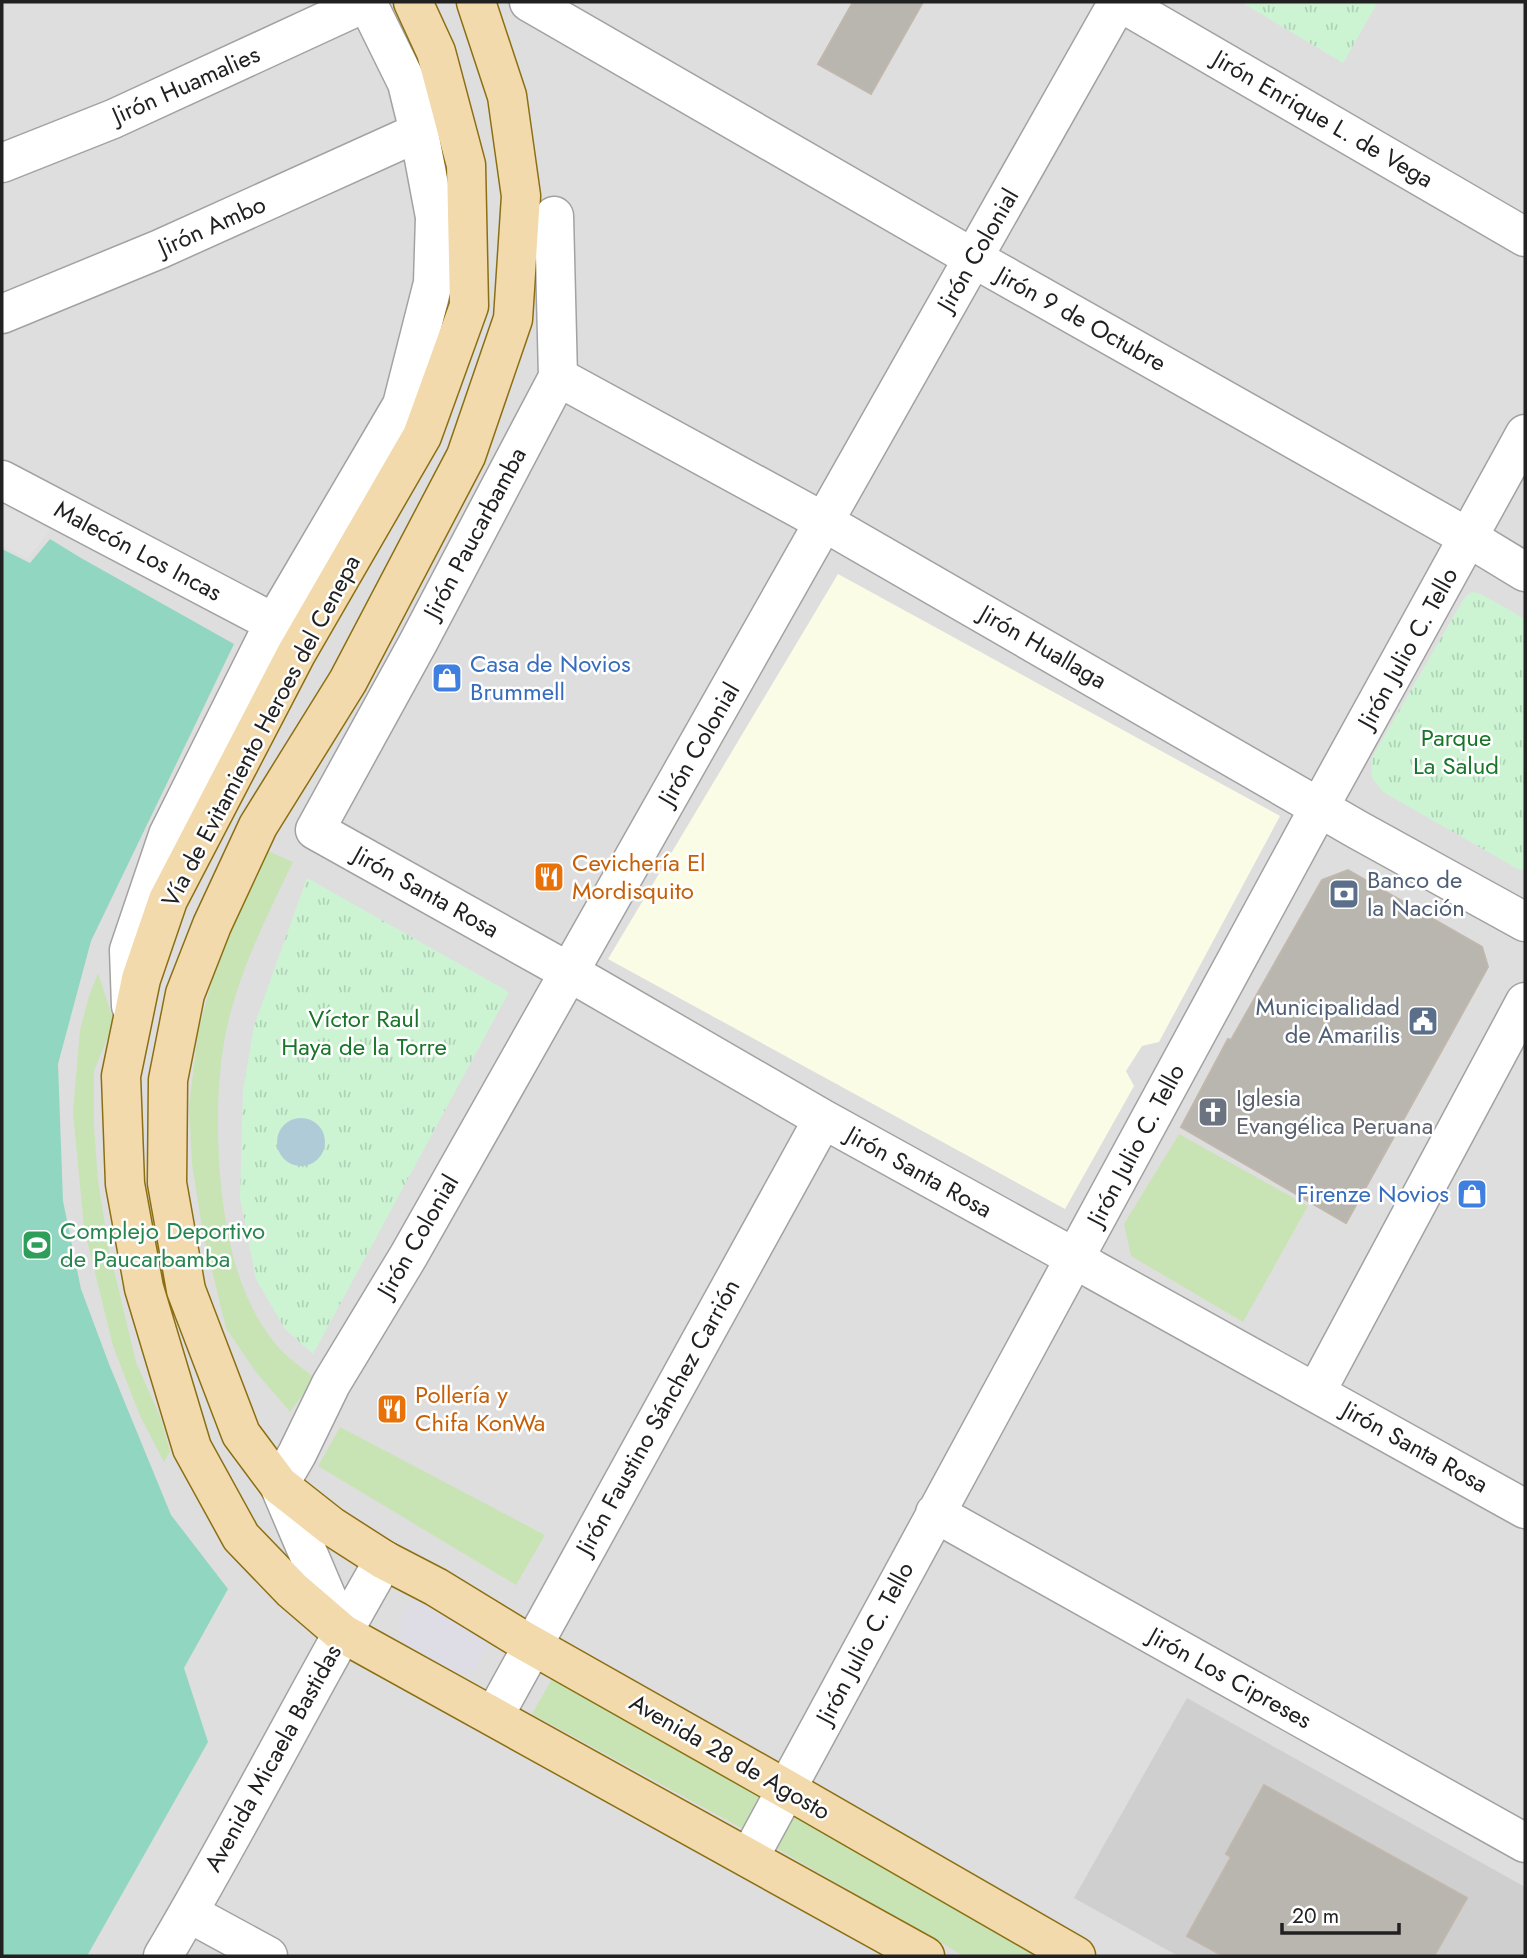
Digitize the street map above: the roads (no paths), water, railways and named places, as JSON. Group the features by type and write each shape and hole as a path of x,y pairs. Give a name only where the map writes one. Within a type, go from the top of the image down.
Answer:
{"main road":[{"name":"Vía de Evitamiento Heroes del Cenepa","path":"342,1633 292,1590 240,1537 192,1448 144,1288 125,1184 121,1076 141,979 168,900 296,653 422,436 469,306 466,165 436,52 413,2"},
{"name":"Vía de Evitamiento Heroes del Cenepa","path":"384,1560 331,1526 279,1485 241,1434 186,1290 167,1183 168,1080 185,994 212,925 258,826 348,681 466,456 513,319 521,196 507,96 476,2"},
{"name":"Avenida 28 de Agosto","path":"384,1560 436,1587 533,1646 1076,1956"},
{"path":"342,1633 925,1956"}],"street":[{"path":"132,1023 129,950 168,835 274,623 402,405 433,283 435,217 408,83 367,2"},
{"name":"Jirón Huamalies","path":"2,163 113,119 367,2"},
{"name":"Jirón 9 de Octubre","path":"529,2 1525,572"},
{"name":"Jirón Colonial","path":"279,1485 331,1384 409,1255 1119,2"},
{"name":"Jirón Enrique L. de Vega","path":"1119,2 1525,237"},
{"name":"Jirón Ambo","path":"2,314 160,249 419,132"},
{"name":"Jirón Paucarbamba","path":"315,830 558,377 554,216"},
{"name":"Jirón Huallaga","path":"558,377 824,522 1359,830 1525,922"},
{"name":"Jirón Julio C. Tello","path":"749,1858 1525,434"},
{"name":"Malecón Los Incas","path":"2,480 274,623"},
{"name":"Jirón Santa Rosa","path":"315,830 569,972 823,1119 1525,1509"},
{"path":"1316,1392 1525,1002"},
{"name":"Jirón Faustino Sánchez Carrión","path":"494,1716 823,1119"},
{"path":"279,1485 342,1633"},
{"name":"Jirón Los Cipreses","path":"935,1513 1525,1843"},
{"name":"Avenida Micaela Bastidas","path":"163,1956 384,1560"},
{"path":"189,1913 268,1956"}],"water":[{"path":"301,1118 310,1119 318,1125 324,1133 324,1151 318,1159 310,1165 301,1166 292,1165 284,1159 278,1151 277,1142 278,1133 284,1125 292,1119"}],"place":[{"name":"Casa de Novios Brummell","path":"447,678"},
{"name":"Cevichería El Mordisquito","path":"549,877"},
{"name":"Banco de la Nación","path":"1344,894"},
{"name":"Municipalidad de Amarilis","path":"1423,1021"},
{"name":"Iglesia Evangélica Peruana","path":"1213,1112"},
{"name":"Firenze Novios","path":"1472,1194"},
{"name":"Complejo Deportivo de Paucarbamba","path":"37,1245"},
{"name":"Pollería y Chifa KonWa","path":"392,1409"}],"park label":[{"name":"Parque La Salud","path":"1456,752"},
{"name":"Víctor Raul Haya de la Torre","path":"364,1033"}]}
